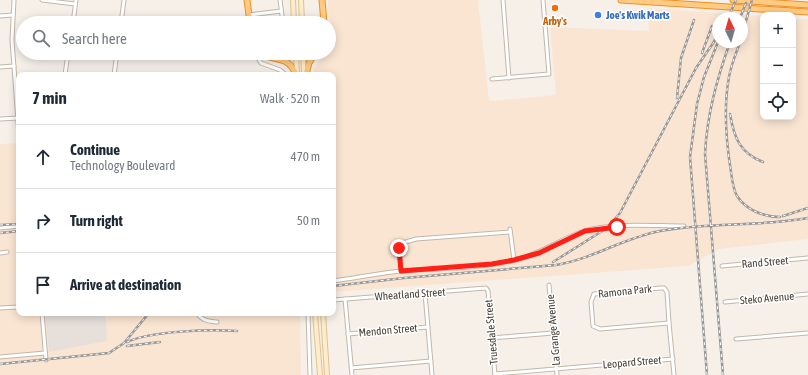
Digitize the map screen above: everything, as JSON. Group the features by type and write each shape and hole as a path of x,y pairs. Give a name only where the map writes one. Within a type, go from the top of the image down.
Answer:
{"highway":[{"path":"247,0 249,14"},
{"path":"322,0 323,16"},
{"path":"621,0 808,12"},
{"path":"733,0 808,5"},
{"path":"280,60 288,62 294,72"},
{"path":"306,72 311,60"}],"main road":[{"path":"293,0 294,16"},
{"path":"301,0 302,16"},
{"path":"296,60 296,72"},
{"path":"304,60 305,72"},
{"path":"316,316 319,375"},
{"path":"323,316 327,375"}],"street":[{"path":"14,0 14,66 16,92"},
{"path":"42,0 75,4"},
{"path":"74,16 76,0"},
{"path":"122,16 124,0"},
{"path":"280,0 282,16"},
{"path":"503,0 510,78"},
{"path":"492,79 549,74 543,0"},
{"path":"807,0 808,5"},
{"path":"249,14 282,11"},
{"path":"0,16 13,15"},
{"path":"65,72 67,60"},
{"path":"114,72 116,60"},
{"path":"259,60 261,63 282,72"},
{"path":"0,67 14,66"},
{"path":"0,119 16,118"},
{"path":"336,280 368,274 492,264 514,260 539,253 585,231 635,225 684,226"},
{"path":"0,228 16,226"},
{"path":"399,244 416,240 510,230 514,260"},
{"path":"399,248 401,271"},
{"path":"0,253 7,252"},
{"name":"Rand Street","path":"722,266 808,258"},
{"name":"La Grange Avenue","path":"549,285 557,375"},
{"name":"Ramona Park","path":"662,288 666,292 669,323 596,328 592,322 591,298 594,294 599,293 662,288"},
{"name":"Wheatland Street","path":"336,300 487,289"},
{"name":"Truesdale Street","path":"487,289 495,374"},
{"path":"426,293 432,375"},
{"name":"Steko Avenue","path":"725,302 808,294"},
{"path":"345,299 352,375"},
{"path":"0,308 16,307"},
{"path":"42,316 46,360"},
{"path":"199,316 206,321 218,322"},
{"path":"308,316 310,375"},
{"path":"669,323 674,375"},
{"name":"Mendon Street","path":"348,334 428,327"},
{"path":"491,338 553,333"},
{"path":"736,339 808,333"},
{"path":"0,357 45,353"},
{"name":"Leopard Street","path":"495,374 673,359"},
{"path":"351,368 431,361"}],"shaded area":[{"path":"328,0 478,0 489,100 492,101 556,95 550,27 649,31 647,8 712,12 712,48 748,48 748,15 760,16 760,120 796,120 796,19 808,19 808,239 719,249 688,266 336,292 336,72 314,72 320,60 336,60 336,16 329,16 327,9"},
{"path":"16,143 16,316 300,316 301,375 0,375 0,144"},
{"path":"45,316 105,316 107,341 49,352"}],"railway":[{"path":"731,12 736,0"},
{"path":"748,14 752,0"},
{"path":"742,12 746,3"},
{"path":"677,98 681,58 694,20"},
{"path":"702,53 712,26"},
{"path":"553,262 607,228 620,213 696,68 712,45"},
{"path":"707,375 690,157 697,104 704,77 716,48"},
{"path":"723,375 705,154 713,97 728,48"},
{"path":"738,48 732,64 726,101 727,137 733,184 737,196 750,209 768,216 780,217"},
{"path":"730,114 739,144 749,154 763,162"},
{"path":"783,216 808,208"},
{"path":"336,286 404,278 556,265 583,258 633,238 660,231 696,226 771,223 808,218"},
{"path":"0,225 16,224"},
{"path":"0,233 16,231"},
{"path":"0,364 109,353 124,343 146,316"},
{"path":"127,342 138,338 165,333 212,330 237,331"},
{"path":"127,346 160,342"}],"place":[{"name":"Arby's","path":"555,8"},
{"name":"Joe's Kwik Marts","path":"598,15"}],"route":[{"path":"399,248 401,271 492,264 539,253 585,231 617,227"}]}
